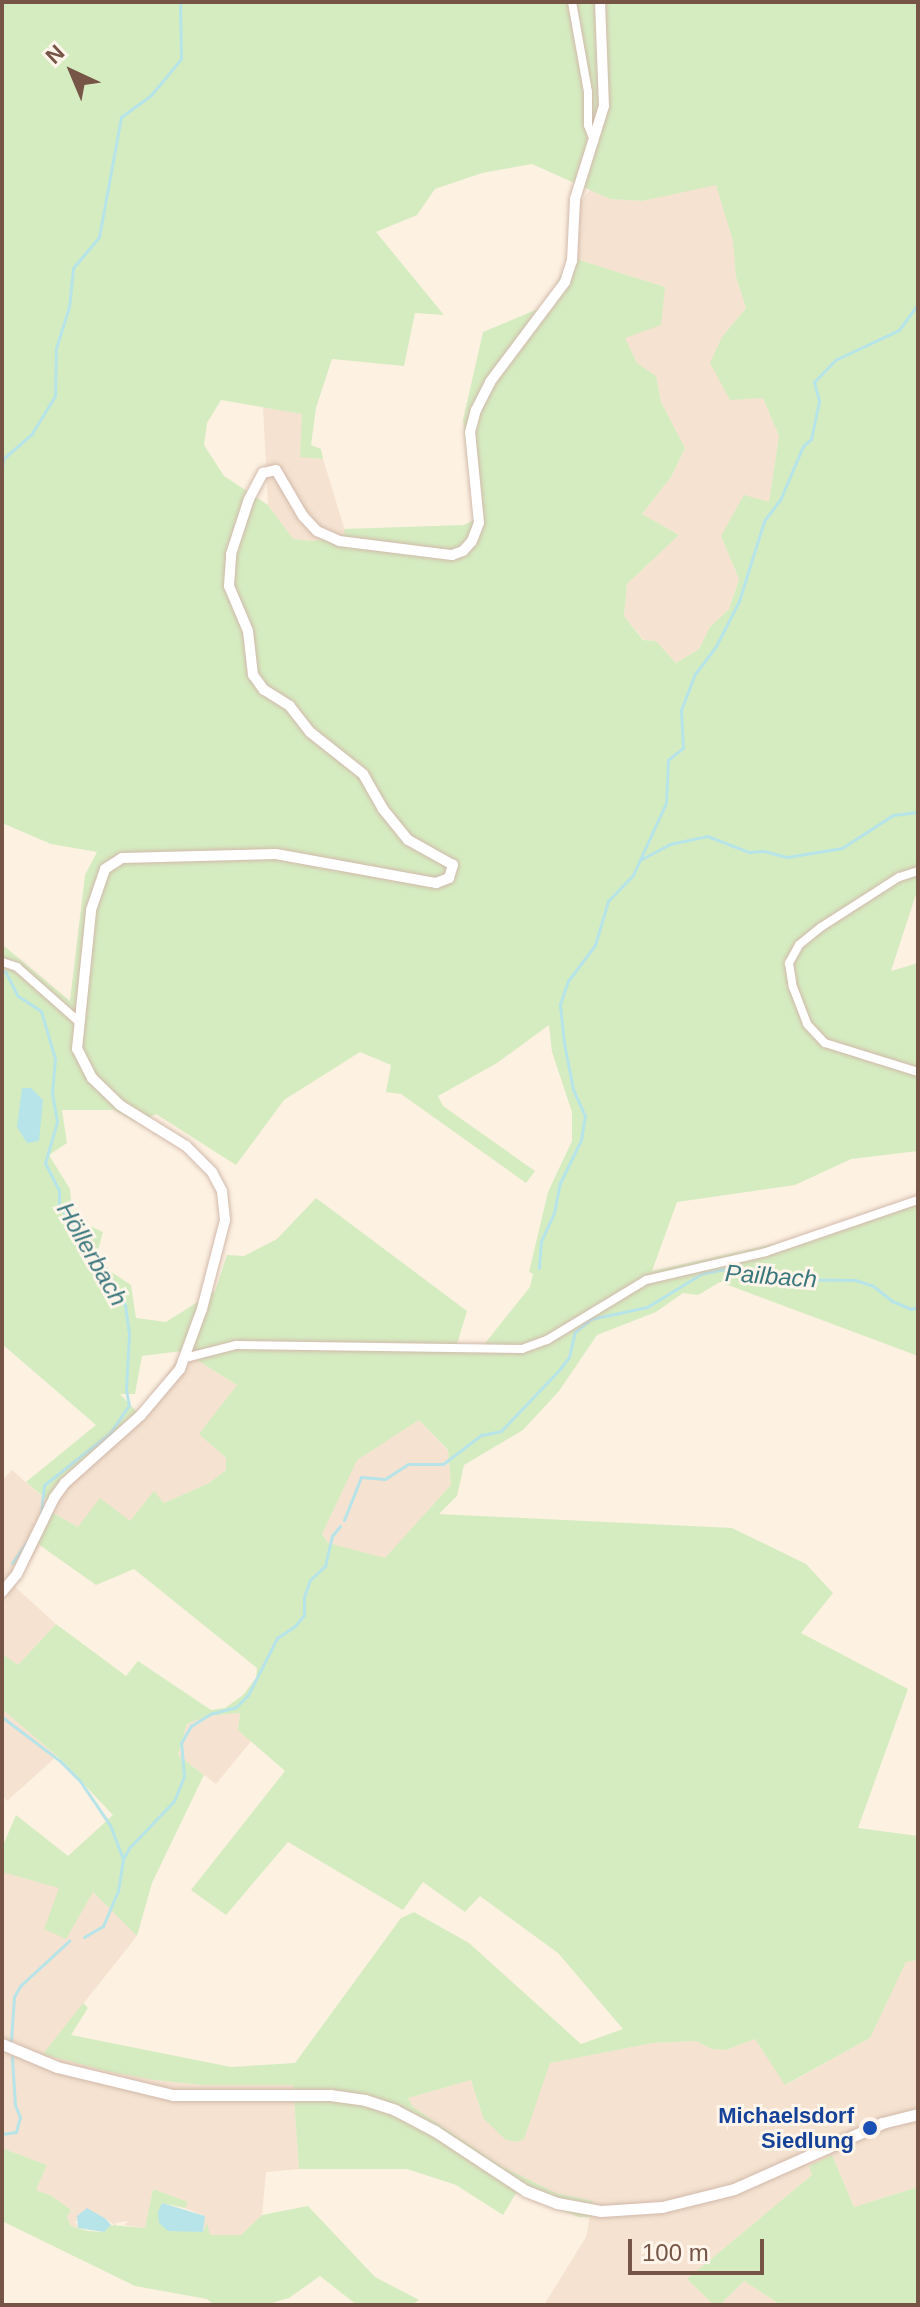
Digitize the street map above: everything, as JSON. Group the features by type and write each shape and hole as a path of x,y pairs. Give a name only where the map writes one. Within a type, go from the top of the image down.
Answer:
{"main road":[{"path":"2,2044 57,2067 173,2095 330,2095 365,2100 395,2110 435,2131 526,2191 557,2203 601,2211 662,2207 734,2189 882,2123 918,2114"}],"street":[{"path":"572,2 588,92 588,125 594,142"},
{"path":"2,1592 17,1574 54,1498 65,1483 141,1415 173,1379 185,1358 225,1220 222,1191 212,1172 196,1154 120,1105 92,1078 77,1049 77,1020 94,892 105,869 122,858 181,859 217,854 276,854 436,883 449,878 453,865 408,840 383,809 363,774 310,732 290,706 264,690 253,675 248,631 229,586 231,554 249,499 263,473 276,470 303,516 317,531 339,541 452,555 463,551 472,541 479,523 471,446 476,410 490,382 565,282 572,261 575,199 604,106 600,2"},
{"path":"918,871 899,877 821,927 799,945 789,963 793,987 807,1024 825,1043 918,1072"},
{"path":"2,962 17,967 77,1020"},
{"path":"185,1358 236,1345 522,1349 547,1340 646,1280 766,1252 918,1200"}],"shaded area":[{"path":"716,184 734,241 736,277 746,308 722,337 763,398 779,436 769,503 721,536 739,579 729,609 710,627 699,649 676,663 656,641 644,640 624,616 627,584 679,535 642,514 671,477 685,448 661,402 656,377 637,363 624,337 665,287 570,257 578,205 590,190 610,199 642,201"},
{"path":"263,407 303,414 300,456 323,459 346,534 313,541 293,539 268,505"},
{"path":"182,1351 237,1385 200,1434 226,1458 226,1470 209,1483 164,1503 154,1492 130,1521 78,1527 44,1508 31,1539 40,1546 14,1586 56,1624 17,1666 2,1654 2,1481 12,1470 46,1500 151,1399"},
{"path":"419,1420 448,1451 451,1485 385,1559 328,1543 322,1534 356,1460"},
{"path":"2,1709 57,1756 7,1801 2,1795"},
{"path":"240,1713 238,1730 252,1740 216,1784 178,1755 187,1724 207,1716"},
{"path":"2,1872 60,1888 44,1929 92,1891 137,1936 44,2053 155,2080 202,2085 293,2085 299,2169 266,2172 262,2215 241,2235 209,2235 207,2225 203,2232 205,2216 185,2208 188,2202 153,2189 145,2228 124,2225 128,2221 115,2223 117,2227 106,2219 75,2221 78,2228 71,2226 67,2217 71,2210 52,2196 36,2190 47,2165 2,2148"},
{"path":"918,1960 918,2187 854,2207 832,2155 810,2166 812,2175 687,2279 714,2305 544,2305 586,2237 593,2201 556,2193 503,2167 413,2107 408,2098 471,2080 483,2118 506,2139 517,2142 524,2138 549,2063 653,2043 696,2041 712,2049 726,2050 755,2039 786,2085 870,2038 906,1961"},
{"path":"744,2281 781,2305 720,2305"}],"green space":[{"path":"2,2 918,2 918,888 891,971 918,963 918,1151 851,1159 795,1185 677,1202 652,1271 791,1240 918,1198 918,1356 720,1282 698,1295 683,1293 656,1312 597,1335 559,1391 523,1430 464,1465 457,1496 439,1514 732,1528 806,1564 833,1593 801,1633 908,1689 858,1828 918,1836 918,1960 906,1962 870,2038 785,2085 755,2039 726,2050 712,2049 696,2041 653,2043 550,2063 524,2139 517,2142 506,2140 483,2118 471,2080 408,2098 413,2107 503,2167 556,2193 593,2201 591,2217 579,2217 516,2193 503,2215 456,2185 407,2169 299,2169 293,2085 202,2085 155,2080 43,2054 83,2003 88,2008 71,2035 231,2067 295,2063 401,1918 414,1912 469,1943 581,2044 623,2029 558,1953 480,1896 465,1912 423,1882 403,1910 288,1842 226,1915 191,1890 285,1771 238,1730 240,1713 207,1716 187,1724 178,1755 204,1775 152,1883 137,1936 93,1892 66,1939 44,1929 59,1888 2,1872 2,1848 16,1815 68,1856 113,1815 57,1756 2,1709 2,1654 18,1665 56,1624 126,1676 138,1661 211,1710 225,1708 243,1695 256,1678 257,1668 134,1569 96,1585 31,1539 44,1508 78,1527 100,1498 130,1521 154,1491 164,1503 209,1483 226,1470 226,1458 199,1434 237,1385 182,1351 142,1356 135,1394 120,1394 138,1413 47,1500 26,1482 96,1425 2,1344 2,901 4,946 70,1001 85,875 97,852 51,844 2,823","holes":["532,164 610,199 642,201 716,185 733,241 736,277 746,308 722,337 710,363 730,400 763,398 779,436 769,502 744,495 721,536 739,579 729,609 710,627 699,649 676,663 656,641 643,640 624,616 627,584 679,535 642,514 671,477 685,448 661,402 656,376 637,363 625,338 661,325 665,287 570,257 545,306 483,332 463,420 474,520 464,525 344,529 345,534 313,541 293,539 268,505 224,476 204,445 207,423 221,400 302,414 300,457 323,459 321,449 311,445 316,408 332,359 404,366 415,313 444,315 376,232 417,215 435,189 482,173","549,1025 552,1052 572,1112 572,1141 548,1192 529,1272 533,1274 530,1287 482,1347 457,1344 467,1311 316,1198 277,1239 244,1256 227,1255 215,1291 166,1322 136,1318 131,1285 95,1261 103,1232 73,1218 70,1189 49,1155 67,1143 62,1110 114,1110 137,1123 156,1114 236,1165 284,1100 360,1052 391,1065 386,1092 401,1094 526,1183 535,1171 443,1106 438,1096 497,1063","419,1420 448,1450 451,1485 385,1558 328,1543 322,1534 357,1460"]},
{"path":"2,2148 47,2165 36,2190 52,2196 71,2210 67,2217 71,2226 88,2231 103,2232 111,2225 145,2228 153,2189 188,2202 185,2208 161,2203 187,2231 203,2232 207,2223 210,2235 241,2235 262,2215 308,2206 375,2277 419,2300 411,2305 357,2305 320,2276 289,2298 265,2305 214,2305 207,2299 135,2286 2,2221"},
{"path":"832,2155 854,2207 918,2187 918,2305 781,2305 744,2281 720,2305 714,2305 687,2279 812,2175 809,2166"}],"water":[{"path":"22,1088 31,1088 43,1100 39,1141 27,1143 17,1127"},
{"path":"162,2203 205,2216 203,2232 168,2231 159,2223 158,2212"},
{"path":"87,2208 111,2225 104,2232 78,2228 77,2216"}],"waterway":[{"name":"Höllerbach","path":"2,470 3,459 31,435 55,396 56,348 69,307 73,268 99,237 121,117 151,95 181,59 180,2"},
{"path":"539,1268 541,1241 554,1213 560,1183 581,1140 585,1116 573,1089 564,1043 560,1004 568,981 595,945 608,901 633,875 666,803 668,760 683,748 681,710 695,674 716,646 739,601 764,521 780,500 803,446 811,439 819,400 814,382 835,360 899,330 918,304"},
{"path":"640,860 670,844 707,836 749,852 764,851 787,857 842,848 893,815 918,812"},
{"name":"Höllerbach","path":"5,971 18,996 41,1011 55,1059 52,1093 57,1122 45,1163 59,1190 59,1206 106,1269 125,1305 129,1334 126,1390 129,1405 110,1433 44,1485 41,1514"},
{"name":"Pailbach","path":"344,1520 361,1477 385,1479 408,1464 443,1464 481,1435 501,1431 560,1369 569,1357 575,1332 591,1319 647,1307 701,1274 725,1269 771,1279 855,1280 873,1286 892,1301 911,1309 918,1307"},
{"name":"Pailbach","path":"84,1937 103,1926 118,1891 123,1859 129,1848 174,1801 184,1776 181,1743 191,1726 210,1714 236,1707 248,1695 277,1638 295,1626 304,1615 304,1597 310,1580 325,1566 332,1536 340,1526"},
{"name":"Höllerbach","path":"12,1563 29,1539"},
{"name":"Höllerbach","path":"2,1717 60,1761 80,1781 110,1825 123,1859"},
{"name":"Pailbach","path":"11,2041 14,1997 20,1986 69,1941"},
{"name":"Pailbach","path":"2,2134 16,2132 20,2117 15,2105 12,2057"}],"place":[{"name":"Michaelsdorf Siedlung","path":"870,2128"}]}
